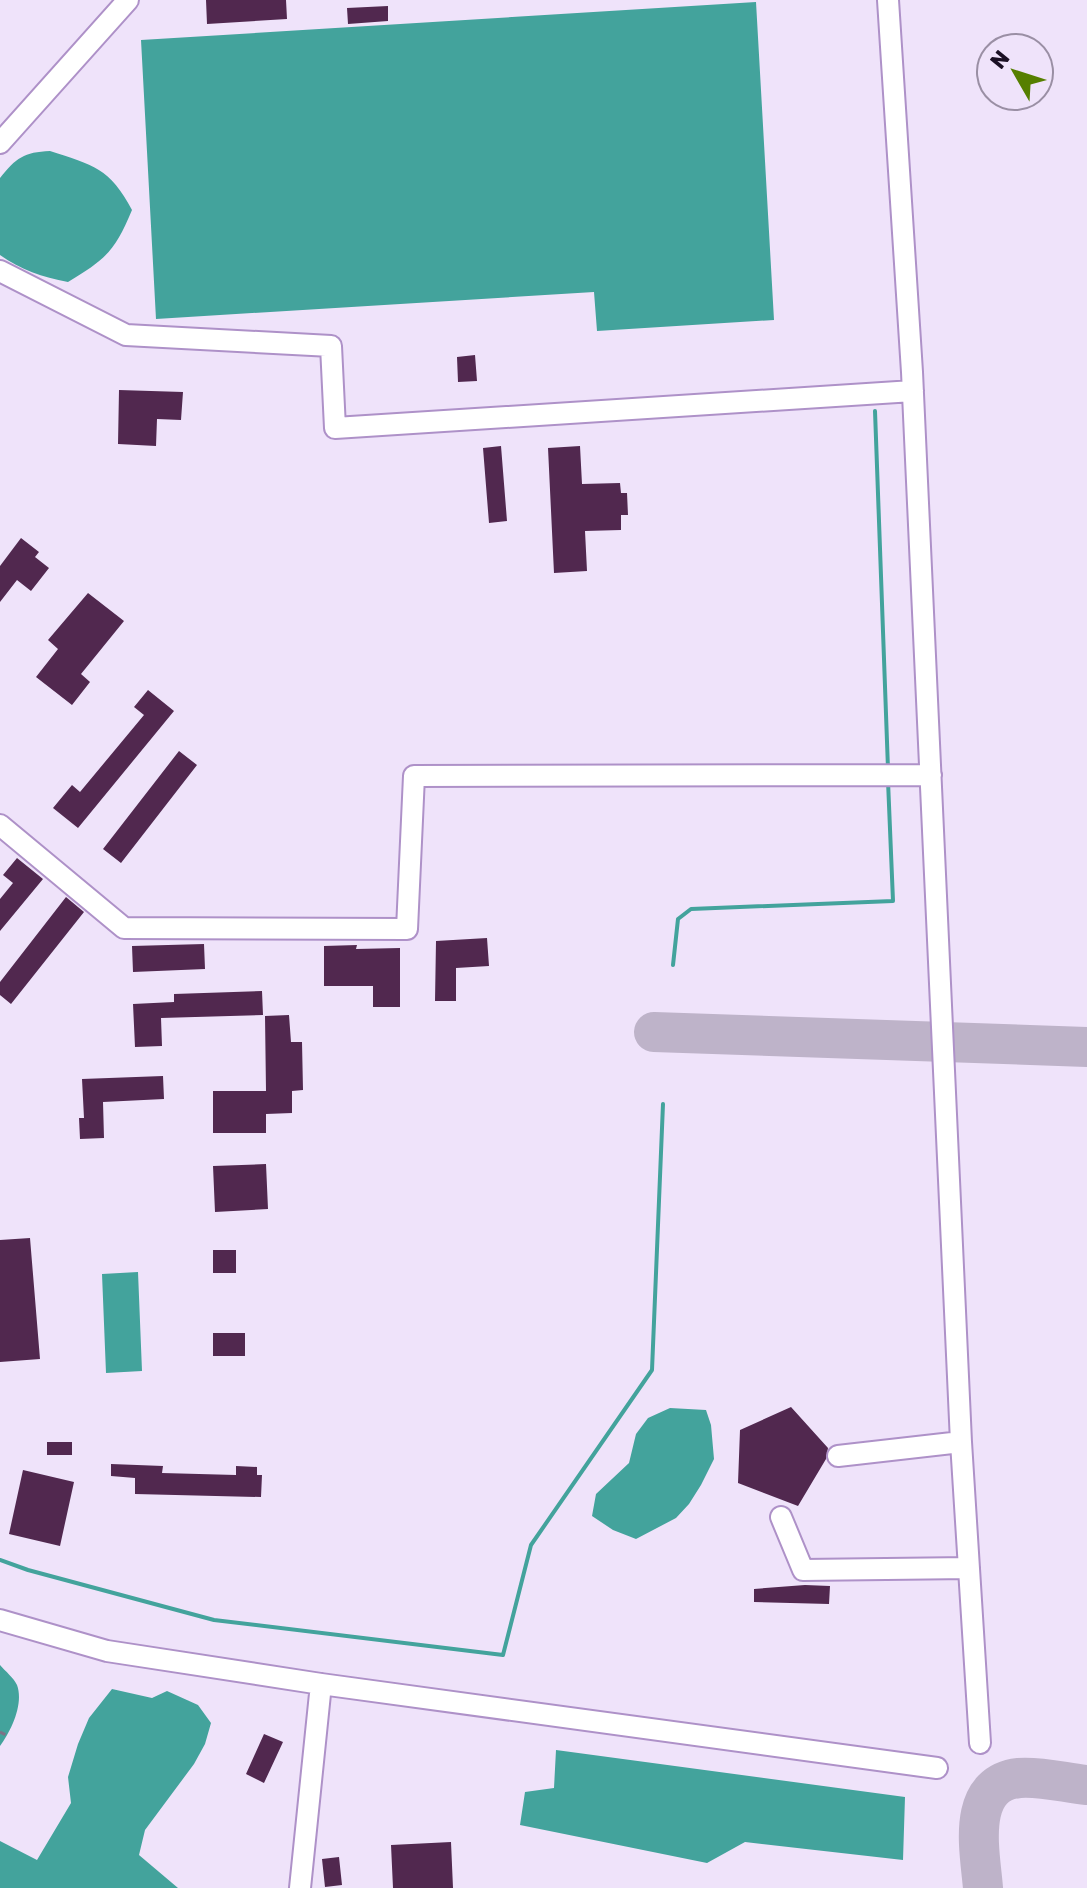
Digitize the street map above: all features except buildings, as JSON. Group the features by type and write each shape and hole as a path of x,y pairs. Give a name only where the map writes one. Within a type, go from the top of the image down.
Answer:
{"street":[{"path":"0,143 128,0"},
{"path":"888,0 913,391 961,1442 980,1743"},
{"path":"0,271 126,335 331,346 335,428 913,391"},
{"path":"0,825 124,928 407,929 414,776 931,775"},
{"path":"838,1456 961,1442"},
{"path":"781,1517 803,1570 969,1568"},
{"path":"0,1620 107,1651 321,1684 937,1768"},
{"path":"300,1888 321,1684"}],"path":[{"path":"0,1732 8,1736"}],"shaded area":[{"path":"756,2 774,320 597,331 594,292 156,319 141,40"},
{"path":"50,151 99,170 116,185 132,210 108,253 68,282 32,272 0,255 0,178 21,157"},
{"path":"138,1272 142,1371 106,1373 102,1274"},
{"path":"670,1408 706,1410 711,1425 714,1459 689,1504 676,1518 636,1539 613,1530 592,1516 596,1494 629,1463 636,1434 648,1418"},
{"path":"0,1665 16,1682 19,1700 12,1725 0,1746"},
{"path":"112,1689 152,1698 167,1691 198,1705 211,1723 205,1744 194,1764 145,1830 139,1855 178,1888 0,1888 0,1841 37,1860 71,1803 68,1777 89,1718"},
{"path":"556,1750 905,1797 903,1860 745,1842 707,1863 520,1825 525,1792 554,1788"}],"waterway":[{"path":"875,411 888,769"},
{"path":"673,965 678,919 691,909 893,901 888,781"},
{"path":"0,1560 214,1620 503,1655 531,1545 652,1370 663,1104"}],"taxiway":[{"path":"654,1032 1087,1047"},
{"path":"983,1888 980,1821 990,1793 1002,1783 1019,1778 1087,1785"}]}
